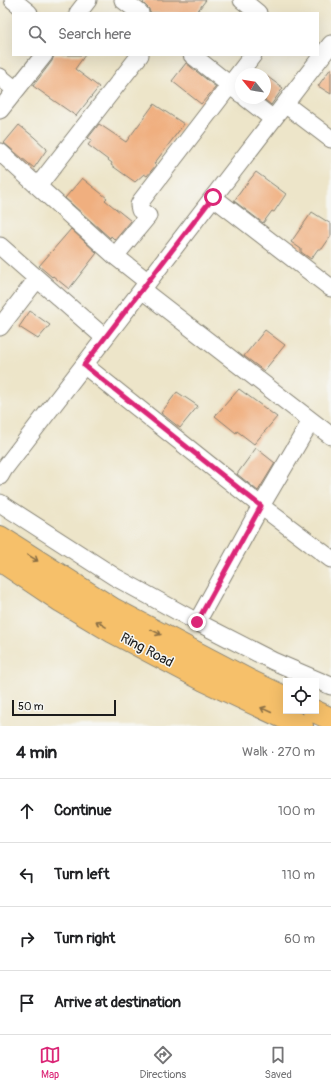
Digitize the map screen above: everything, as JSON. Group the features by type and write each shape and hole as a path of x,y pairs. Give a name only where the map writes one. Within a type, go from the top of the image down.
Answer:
{"highway":[{"name":"Ring Road","path":"0,537 113,609 250,681 283,697"},
{"name":"Ring Road","path":"0,560 61,601 113,632 204,680 302,726"},
{"path":"319,713 331,719"}],"street":[{"path":"13,0 29,12"},
{"path":"79,12 88,0"},
{"path":"123,0 139,12"},
{"path":"242,0 257,12"},
{"path":"0,476 331,44"},
{"path":"0,110 43,56"},
{"path":"38,186 139,56"},
{"path":"193,56 235,89"},
{"path":"247,68 253,56"},
{"path":"0,77 16,90"},
{"path":"115,256 148,216 140,210 139,205 141,201 235,91"},
{"path":"254,104 273,119"},
{"path":"285,104 331,139"},
{"path":"0,152 115,256 145,286 331,436"},
{"path":"213,197 331,288"},
{"path":"0,246 105,338"},
{"path":"0,327 37,279"},
{"path":"84,365 261,506 331,559"},
{"path":"197,622 261,506 311,421"},
{"path":"0,503 115,577 197,622 273,661 331,686"}],"building":[{"path":"145,0 206,0 197,12 150,12 149,9 143,3"},
{"path":"54,56 84,56 75,69 99,87 76,116 33,86 52,61"},
{"path":"186,63 216,87 201,104 172,81"},
{"path":"331,68 331,94 318,86"},
{"path":"271,79 283,88 271,105 270,104"},
{"path":"154,104 184,124 154,164 156,165 147,176 144,174 135,182 111,165 112,163 88,145 92,140 88,138 99,124 126,142"},
{"path":"19,125 47,149 34,168 4,143"},
{"path":"256,172 286,194 274,212 272,211 263,223 234,201"},
{"path":"82,178 107,198 105,200 131,221 115,240 111,236 110,238 65,198"},
{"path":"312,212 331,224 331,236 322,249 318,249 311,259 291,242"},
{"path":"71,229 97,253 69,289 39,266"},
{"path":"30,311 50,325 38,339 19,327"},
{"path":"265,330 285,345 264,371 244,356"},
{"path":"239,389 277,417 254,444 237,431 236,433 215,416"},
{"path":"177,392 198,406 180,428 161,413"},
{"path":"256,448 275,463 258,491 237,474"}],"route":[{"path":"197,622 261,506 84,365 213,197"}]}
